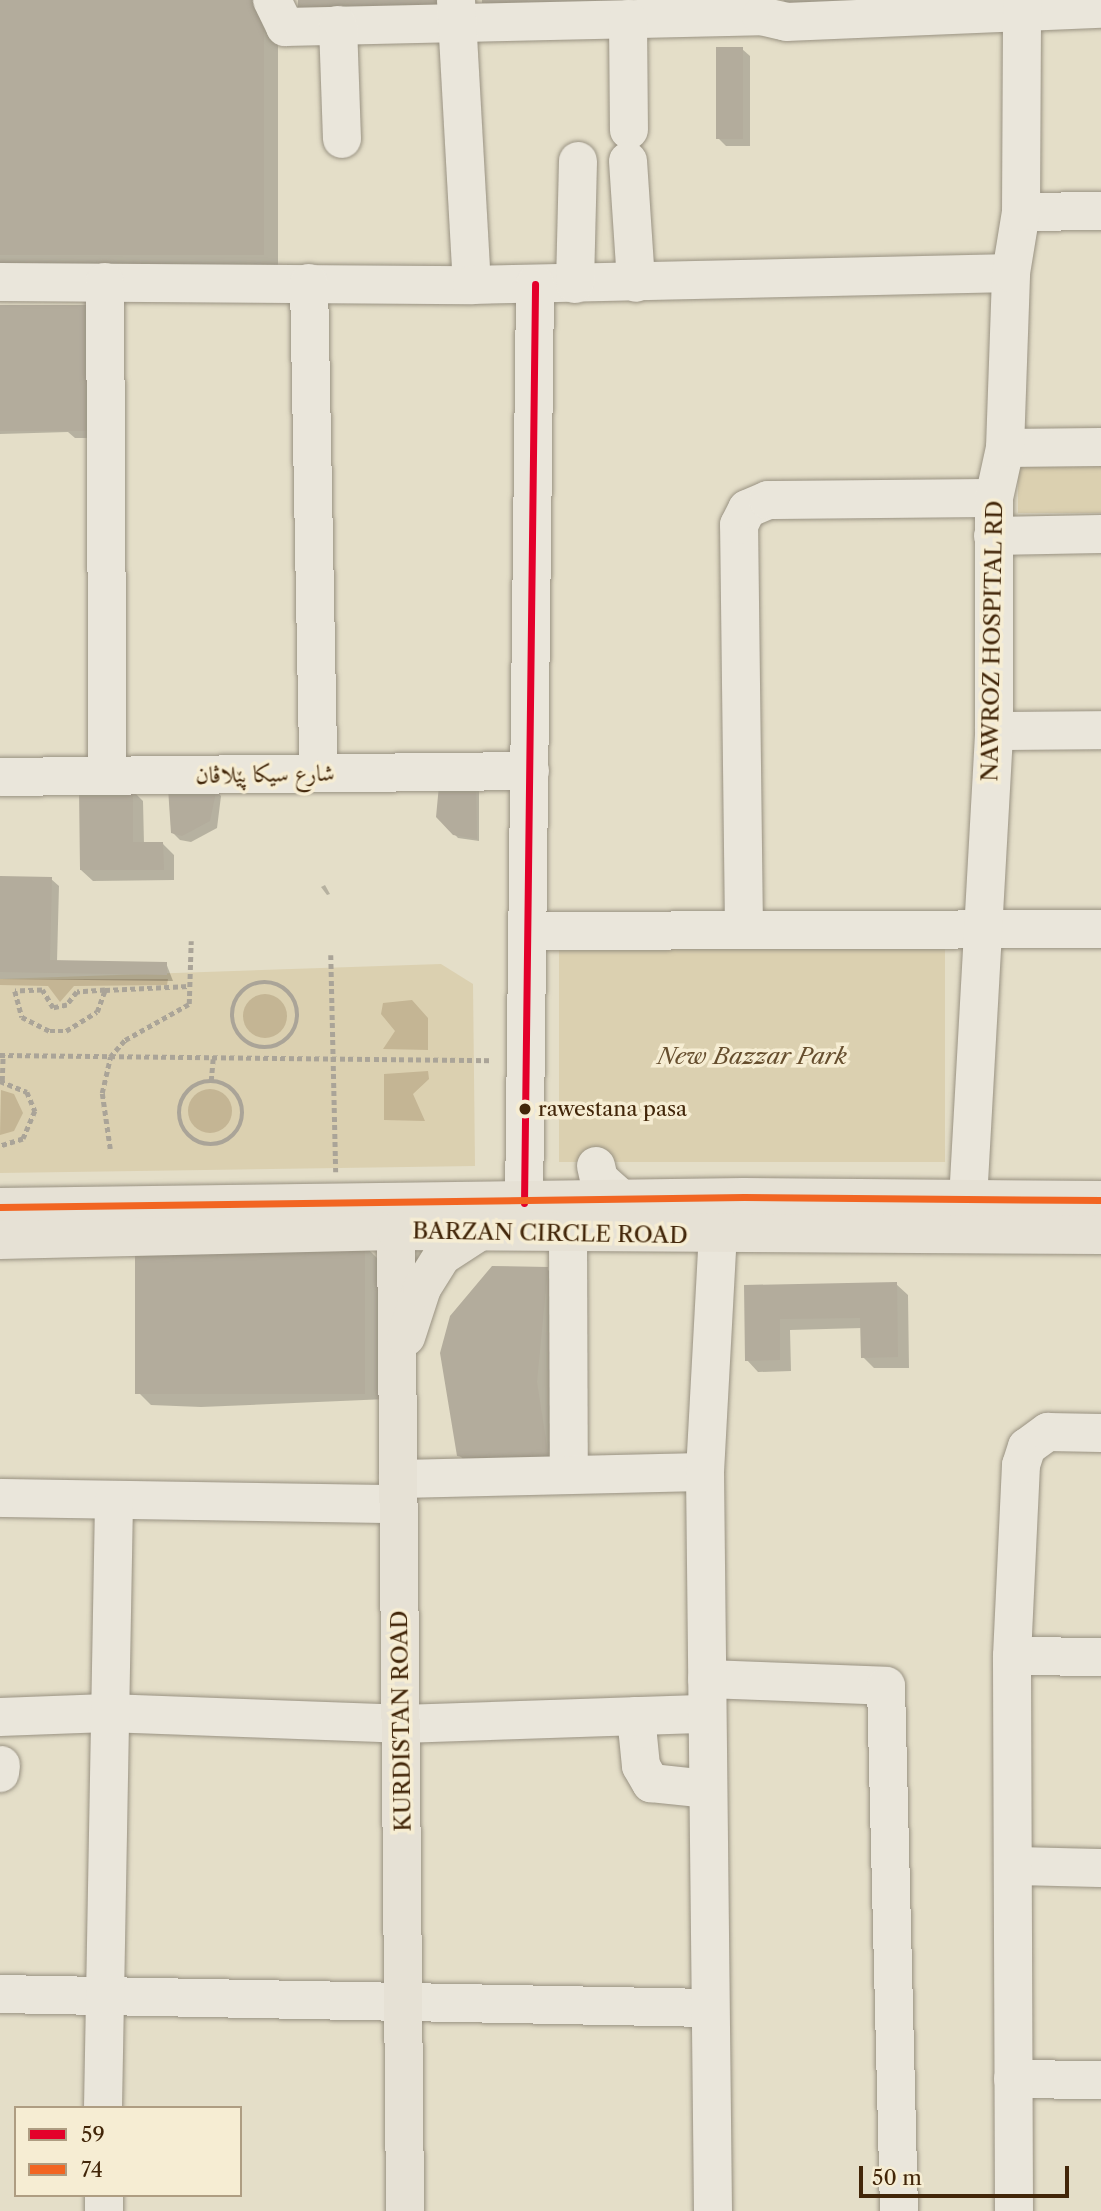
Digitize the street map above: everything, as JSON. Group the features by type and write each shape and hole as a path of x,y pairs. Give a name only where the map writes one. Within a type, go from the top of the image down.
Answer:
{"main road":[{"name":"BARZAN CIRCLE ROAD","path":"0,1207 337,1201 524,1203 622,1200 1101,1200"},
{"name":"BARZAN CIRCLE ROAD","path":"0,1240 396,1231 1101,1235"},
{"name":"KURDISTAN ROAD","path":"396,1231 405,2211"},
{"path":"397,1366 422,1288 442,1256 479,1232"}],"street":[{"path":"272,0 285,27 338,25 457,12 628,19 760,8 786,22 1022,6 1101,9"},
{"name":"NAWROZ HOSPITAL RD","path":"968,1200 980,928 994,731 994,498 1005,448 1012,273 1021,212 1022,6"},
{"path":"457,12 472,285"},
{"path":"628,19 629,145 636,283"},
{"path":"338,25 342,139"},
{"path":"575,284 578,162"},
{"path":"1021,212 1101,211"},
{"path":"0,282 472,285 1012,273"},
{"path":"105,282 108,775"},
{"path":"309,282 318,773"},
{"path":"524,1203 535,284"},
{"path":"1005,448 1101,447"},
{"path":"744,929 739,525 747,509 768,500 994,498"},
{"path":"993,536 1101,534"},
{"path":"994,731 1101,730"},
{"name":"شارع سيكا پێلاڤان","path":"0,777 530,771"},
{"path":"529,931 1101,929"},
{"path":"596,1166 599,1179 622,1200"},
{"path":"568,1233 569,1475"},
{"path":"713,2211 707,2008 705,1472 718,1234"},
{"path":"1014,2211 1015,1866 1012,1657 1027,1447 1048,1432 1101,1433"},
{"path":"0,1498 114,1501 398,1492 569,1475 705,1472"},
{"path":"103,2106 107,1713 114,1501"},
{"path":"1012,1657 1101,1657"},
{"path":"0,1717 107,1713 401,1724 636,1716 707,1696 886,1686 899,2211"},
{"path":"636,1716 640,1766 651,1783 707,1789"},
{"path":"1015,1866 1101,1868"},
{"path":"0,1994 707,2008"},
{"path":"1013,2079 1101,2080"}],"path":[{"path":"110,1149 102,1093 110,1057 125,1040 189,1004 191,941"},
{"path":"331,955 337,1201"},
{"path":"274,983 292,995 297,1026 284,1043 262,1048 236,1031 232,1010 243,990 274,983"},
{"path":"105,990 97,1012 66,1031 50,1031 22,1017 15,991 42,990 53,1009 68,1005 77,992 105,990 189,986"},
{"path":"262,1048 262,1059"},
{"path":"0,1146 23,1139 34,1111 27,1092 1,1081 2,1055 213,1059 458,1059"},
{"path":"211,1081 213,1059"},
{"path":"211,1081 236,1091 244,1110 239,1130 212,1145 191,1139 179,1109 188,1090 211,1081"}],"green space":[{"path":"1018,464 1101,464 1101,513 1018,513"},
{"name":"New Bazzar Park","path":"559,946 945,946 945,1162 559,1162"},
{"path":"441,964 473,984 475,1166 0,1173 0,979"}],"shaded area":[{"path":"0,979 168,979 167,985 74,986 60,1002 48,986 0,985"},
{"path":"265,994 281,1000 287,1016 281,1032 265,1038 249,1032 243,1016 249,1000"},
{"path":"412,1000 428,1018 428,1050 383,1049 395,1031 381,1014 383,1003"},
{"path":"428,1071 429,1079 413,1094 425,1121 384,1120 384,1074"},
{"path":"210,1089 226,1095 232,1111 226,1127 210,1133 194,1127 188,1111 194,1095"},
{"path":"1,1090 14,1094 23,1113 14,1131 0,1135"}],"building":[{"path":"0,0 264,0 264,255 0,255"},
{"path":"298,0 453,0 453,7 298,9"},
{"path":"482,0 528,0 528,2 482,3"},
{"path":"716,47 743,47 743,139 716,139"},
{"path":"0,305 93,305 93,431 0,431"},
{"path":"439,785 476,786 477,839 453,835 436,817"},
{"path":"133,788 133,842 163,842 164,870 80,870 79,789"},
{"path":"168,788 216,792 210,821 182,836 171,833"},
{"path":"0,876 52,877 50,960 167,962 167,975 0,972"},
{"path":"135,1243 365,1243 365,1394 135,1394"},
{"path":"492,1266 548,1267 537,1382 549,1459 486,1462 457,1456 440,1353 450,1316"},
{"path":"897,1282 898,1357 861,1358 860,1318 780,1319 780,1360 745,1361 744,1285"}],"transit line":[{"name":"59","path":"524,1203 535,284"},
{"name":"74","path":"0,1207 744,1197 1101,1200"}],"place":[{"name":"rawestana pasa","path":"525,1109"}]}
